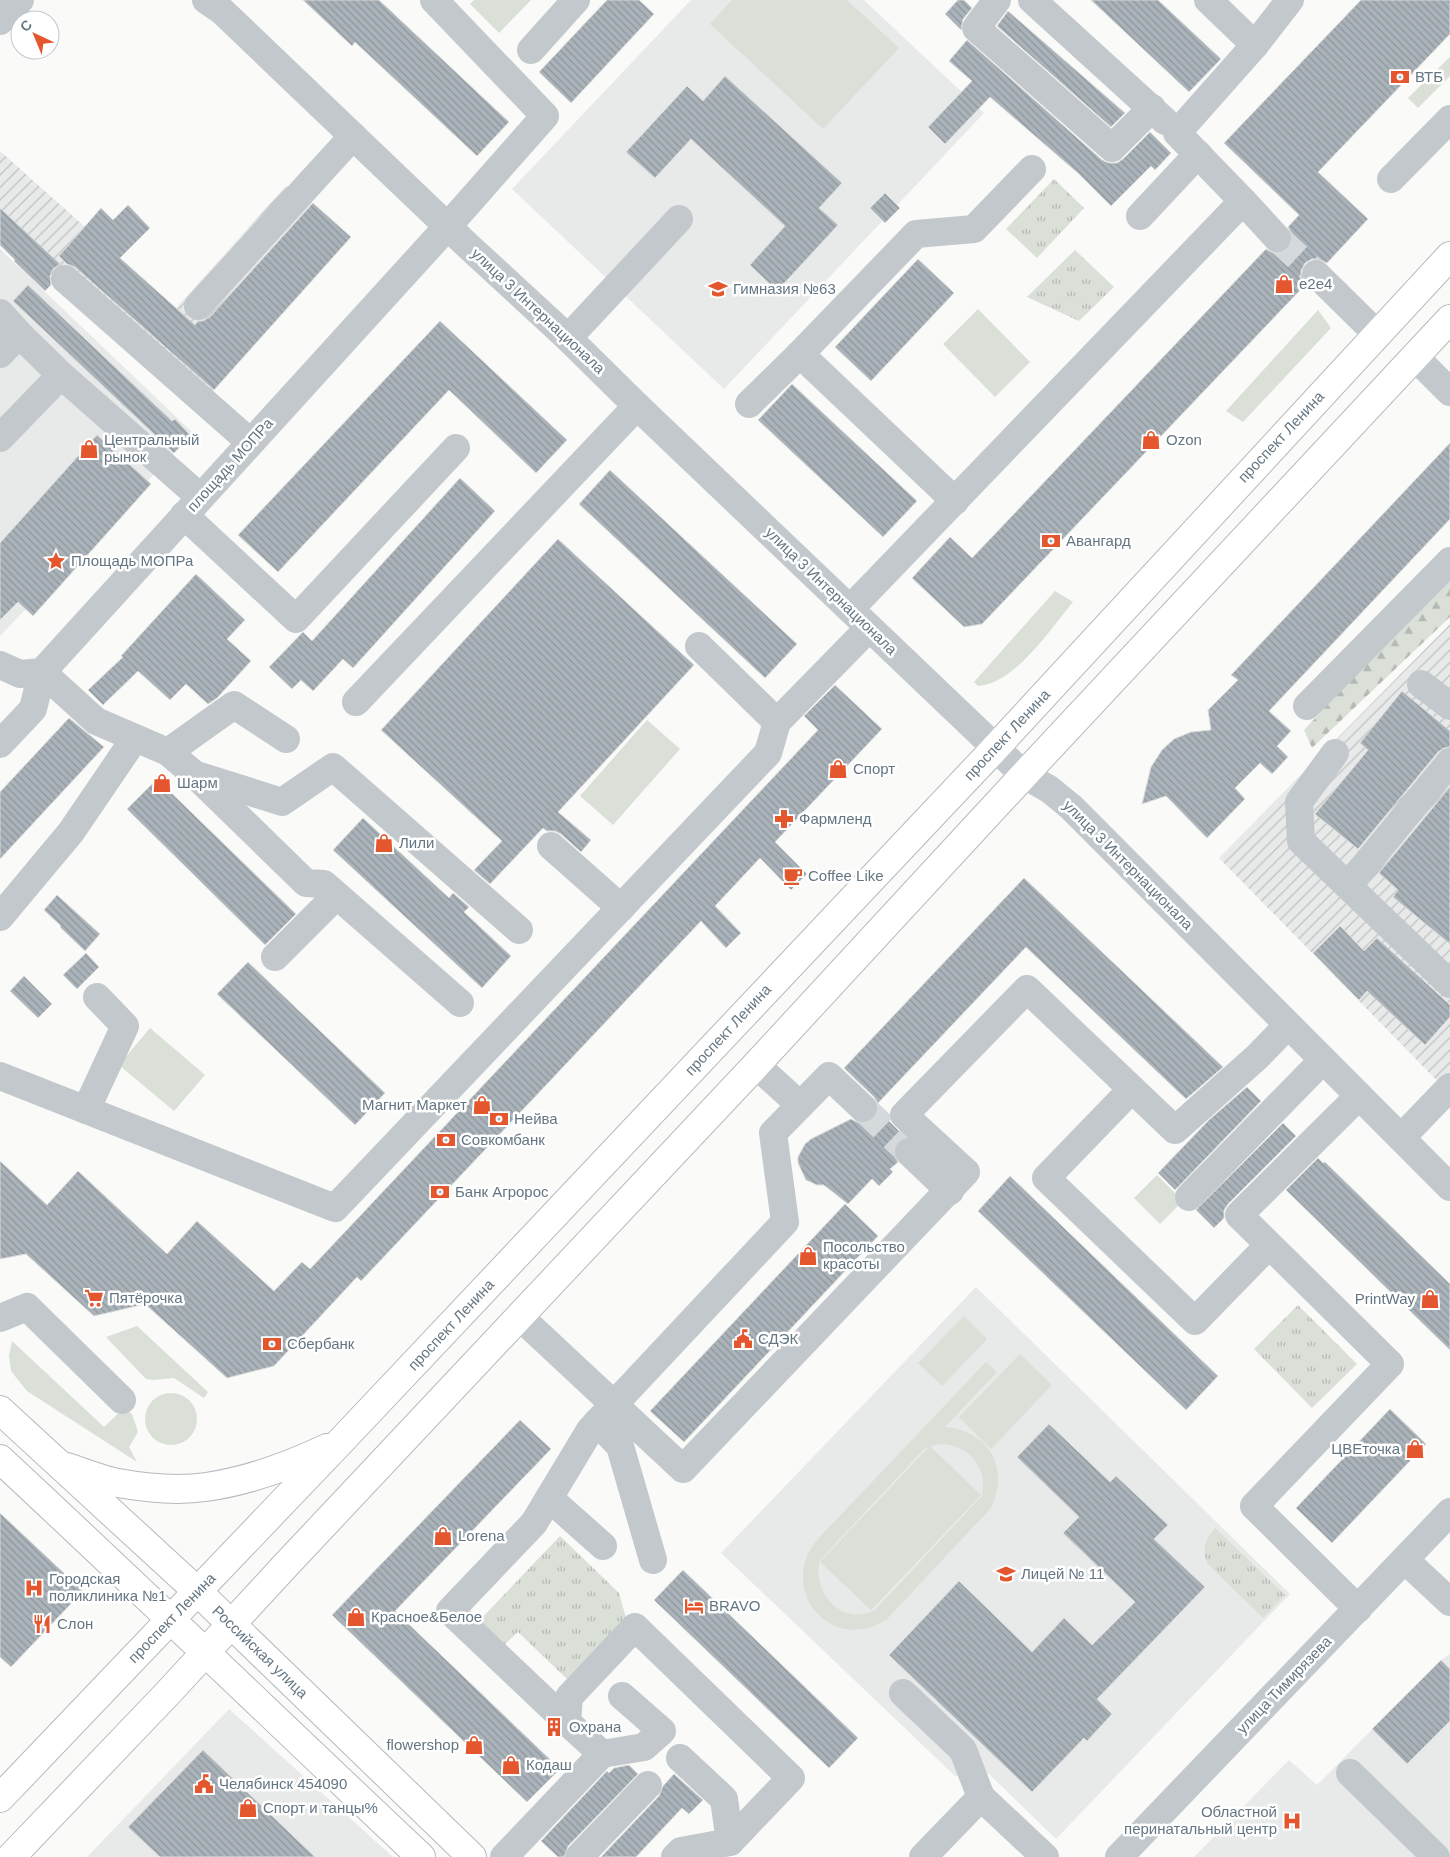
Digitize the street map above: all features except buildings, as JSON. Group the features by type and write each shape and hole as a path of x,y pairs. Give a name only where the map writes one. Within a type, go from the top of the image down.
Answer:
{"main road":[{"name":"проспект Ленина","path":"0,1798 342,1440 995,748 1450,256"},
{"path":"20,1854 232,1625 290,1559 756,1065 1450,318"},
{"name":"Российская улица","path":"0,1410 197,1591 472,1857"},
{"path":"60,1465 116,1483 181,1488 206,1487 239,1480 294,1463 342,1440"},
{"path":"0,1459 421,1857"}],"street":[{"path":"0,21 20,0"},
{"name":"улица 3 Интернационала","path":"206,0 222,11 568,338 995,748 1024,775 1049,789 1071,807 1450,1187"},
{"name":"площадь МОПРа","path":"42,672 448,226 545,116 434,0"},
{"path":"530,50 576,0"},
{"path":"997,0 976,28 1112,148 1152,108"},
{"path":"1032,0 1152,108 1278,238"},
{"path":"1208,0 1255,44"},
{"path":"1177,133 1255,44 1290,0"},
{"path":"1391,179 1450,119"},
{"path":"198,306 353,136"},
{"path":"1140,216 1198,154"},
{"path":"749,404 916,234 974,229 1032,169"},
{"path":"850,609 1243,201"},
{"path":"568,338 679,219"},
{"path":"1316,274 1376,334"},
{"path":"64,279 250,442"},
{"path":"0,313 192,506 296,619 456,448"},
{"path":"0,354 19,334"},
{"path":"800,354 955,501"},
{"path":"1414,356 1450,392"},
{"path":"0,438 61,375"},
{"path":"356,702 637,406"},
{"path":"1307,706 1450,561"},
{"path":"0,1076 335,1208 768,753 778,722 870,628"},
{"path":"699,646 778,722"},
{"path":"0,665 20,674 42,672 96,721 168,752 194,774 306,883 324,884 460,1004"},
{"path":"2,737 32,709 42,672"},
{"path":"1421,684 1450,706"},
{"path":"168,752 234,705 286,739"},
{"path":"0,917 71,832 134,738"},
{"path":"1335,753 1300,802 1300,840 1450,984"},
{"path":"1348,886 1450,762"},
{"path":"194,774 282,802 333,768 519,930"},
{"path":"550,846 620,908"},
{"path":"275,957 336,896"},
{"path":"519,1316 605,1413 683,1469 950,1191 966,1172 904,1115 1027,988 1175,1130 1257,1057 1288,1024"},
{"path":"86,1110 124,1026 97,997"},
{"path":"1189,1197 1323,1060"},
{"path":"756,1065 800,1105"},
{"path":"602,1754 450,1611 534,1523 590,1430 785,1222 774,1133 829,1076 863,1108"},
{"path":"1401,1138 1450,1087"},
{"path":"1132,1089 1046,1178 1195,1321 1269,1245"},
{"path":"1358,1609 1254,1506 1390,1364 1239,1215 1359,1096"},
{"path":"909,1152 950,1191"},
{"path":"0,1318 27,1308 122,1400"},
{"path":"605,1413 620,1446 653,1560"},
{"path":"549,1498 603,1546"},
{"name":"улица Тимирязева","path":"1119,1857 1450,1512"},
{"path":"1405,1560 1450,1602"},
{"path":"567,1722 569,1697 635,1627 791,1778 730,1842 681,1851 675,1857"},
{"path":"903,1694 963,1750 981,1797 1045,1857"},
{"path":"504,1857 602,1754 644,1747 662,1730 622,1696"},
{"path":"680,1758 724,1799 730,1842"},
{"path":"1350,1773 1440,1851"},
{"path":"579,1857 648,1785"},
{"path":"923,1857 981,1797"}],"shaded area":[{"name":"Гимназия №63","path":"691,0 864,0 984,113 724,389 512,189"},
{"path":"0,151 176,308 286,186 308,199 351,237 197,408 0,227"},
{"name":"Центральный рынок","path":"0,249 193,433 0,636"},
{"path":"1450,624 1450,1094 1219,858"},
{"name":"Лицей № 11","path":"976,1287 1290,1594 1056,1839 989,1774 955,1776 721,1553"},
{"path":"1450,1654 1450,1857 1194,1857 1289,1760 1317,1785 1441,1660"},
{"path":"229,1709 393,1857 87,1857"}],"green space":[{"path":"474,0 531,0 499,33 470,4"},
{"path":"732,0 847,0 899,48 823,129 710,24"},
{"path":"1450,57 1450,76 1418,108 1408,98"},
{"path":"1054,179 1084,208 1037,258 1006,229"},
{"path":"1075,250 1114,287 1079,321 1027,297"},
{"path":"978,309 1030,362 995,397 943,344"},
{"path":"1318,310 1331,328 1243,422 1226,411"},
{"path":"1450,574 1450,617 1312,748 1304,730"},
{"path":"1055,591 1073,602 1019,665 992,683 978,686 974,682"},
{"path":"647,720 680,749 613,825 580,796"},
{"path":"150,1028 205,1075 174,1111 119,1065"},
{"path":"1157,1175 1183,1201 1160,1224 1134,1198"},
{"path":"1298,1305 1357,1364 1312,1408 1254,1349"},
{"path":"964,1316 987,1339 942,1386 918,1363"},
{"path":"137,1326 208,1392 204,1398 174,1378 146,1379 106,1337"},
{"path":"12,1341 104,1427 124,1408 132,1414 138,1432 129,1447 137,1462 27,1391 11,1371 9,1356"},
{"path":"1020,1354 1052,1385 991,1449 959,1417"},
{"path":"986,1362 997,1372 945,1427 960,1430 974,1436 984,1444 992,1455 997,1467 998,1480 996,1494 990,1509 887,1619 866,1628 847,1629 830,1623 816,1612 806,1596 803,1578 806,1558 818,1539","holes":["951,1445 968,1453 979,1467 983,1485 982,1496 875,1610 863,1614 851,1614 841,1610 832,1603 820,1584 818,1572 820,1560 924,1449 929,1447 820,1562 871,1610 981,1495 930,1446"]},
{"path":"166,1393 176,1393 185,1397 193,1405 197,1419 193,1433 185,1441 176,1445 166,1445 157,1441 149,1433 145,1424 145,1414 149,1405 157,1397"},
{"path":"1215,1528 1285,1595 1263,1618 1207,1563 1205,1544"},
{"path":"560,1536 619,1593 626,1618 567,1679 518,1632 503,1646 478,1622"}],"tunnel":[{"path":"1277,238 1316,274"},
{"path":"863,1108 909,1152"}],"place":[{"name":"ВТБ","path":"1400,77"},
{"name":"е2е4","path":"1284,284"},
{"name":"Гимназия №63","path":"718,289"},
{"name":"Ozon","path":"1151,440"},
{"name":"Центральный рынок","path":"89,449"},
{"name":"Авангард","path":"1051,541"},
{"name":"Площадь МОПРа","path":"56,561"},
{"name":"Спорт","path":"838,769"},
{"name":"Шарм","path":"162,783"},
{"name":"Фармленд","path":"784,819"},
{"name":"Лили","path":"384,843"},
{"name":"Coffee Like","path":"793,876"},
{"name":"Магнит Маркет","path":"482,1105"},
{"name":"Нейва","path":"499,1119"},
{"name":"Совкомбанк","path":"446,1140"},
{"name":"Банк Агророс","path":"440,1192"},
{"name":"Посольство красоты","path":"808,1256"},
{"name":"Пятёрочка","path":"94,1298"},
{"name":"PrintWay","path":"1430,1299"},
{"name":"СДЭК","path":"743,1339"},
{"name":"Сбербанк","path":"272,1344"},
{"name":"ЦВЕточка","path":"1415,1449"},
{"name":"Lorena","path":"443,1536"},
{"name":"Лицей № 11","path":"1006,1574"},
{"name":"Городская поликлиника №1","path":"34,1588"},
{"name":"BRAVO","path":"694,1606"},
{"name":"Красное&Белое","path":"356,1617"},
{"name":"Слон","path":"42,1624"},
{"name":"Охрана","path":"554,1727"},
{"name":"flowershop","path":"474,1745"},
{"name":"Кодаш","path":"511,1765"},
{"name":"Челябинск 454090","path":"204,1784"},
{"name":"Спорт и танцы%","path":"248,1808"},
{"name":"Областной перинатальный центр","path":"1292,1821"}]}
